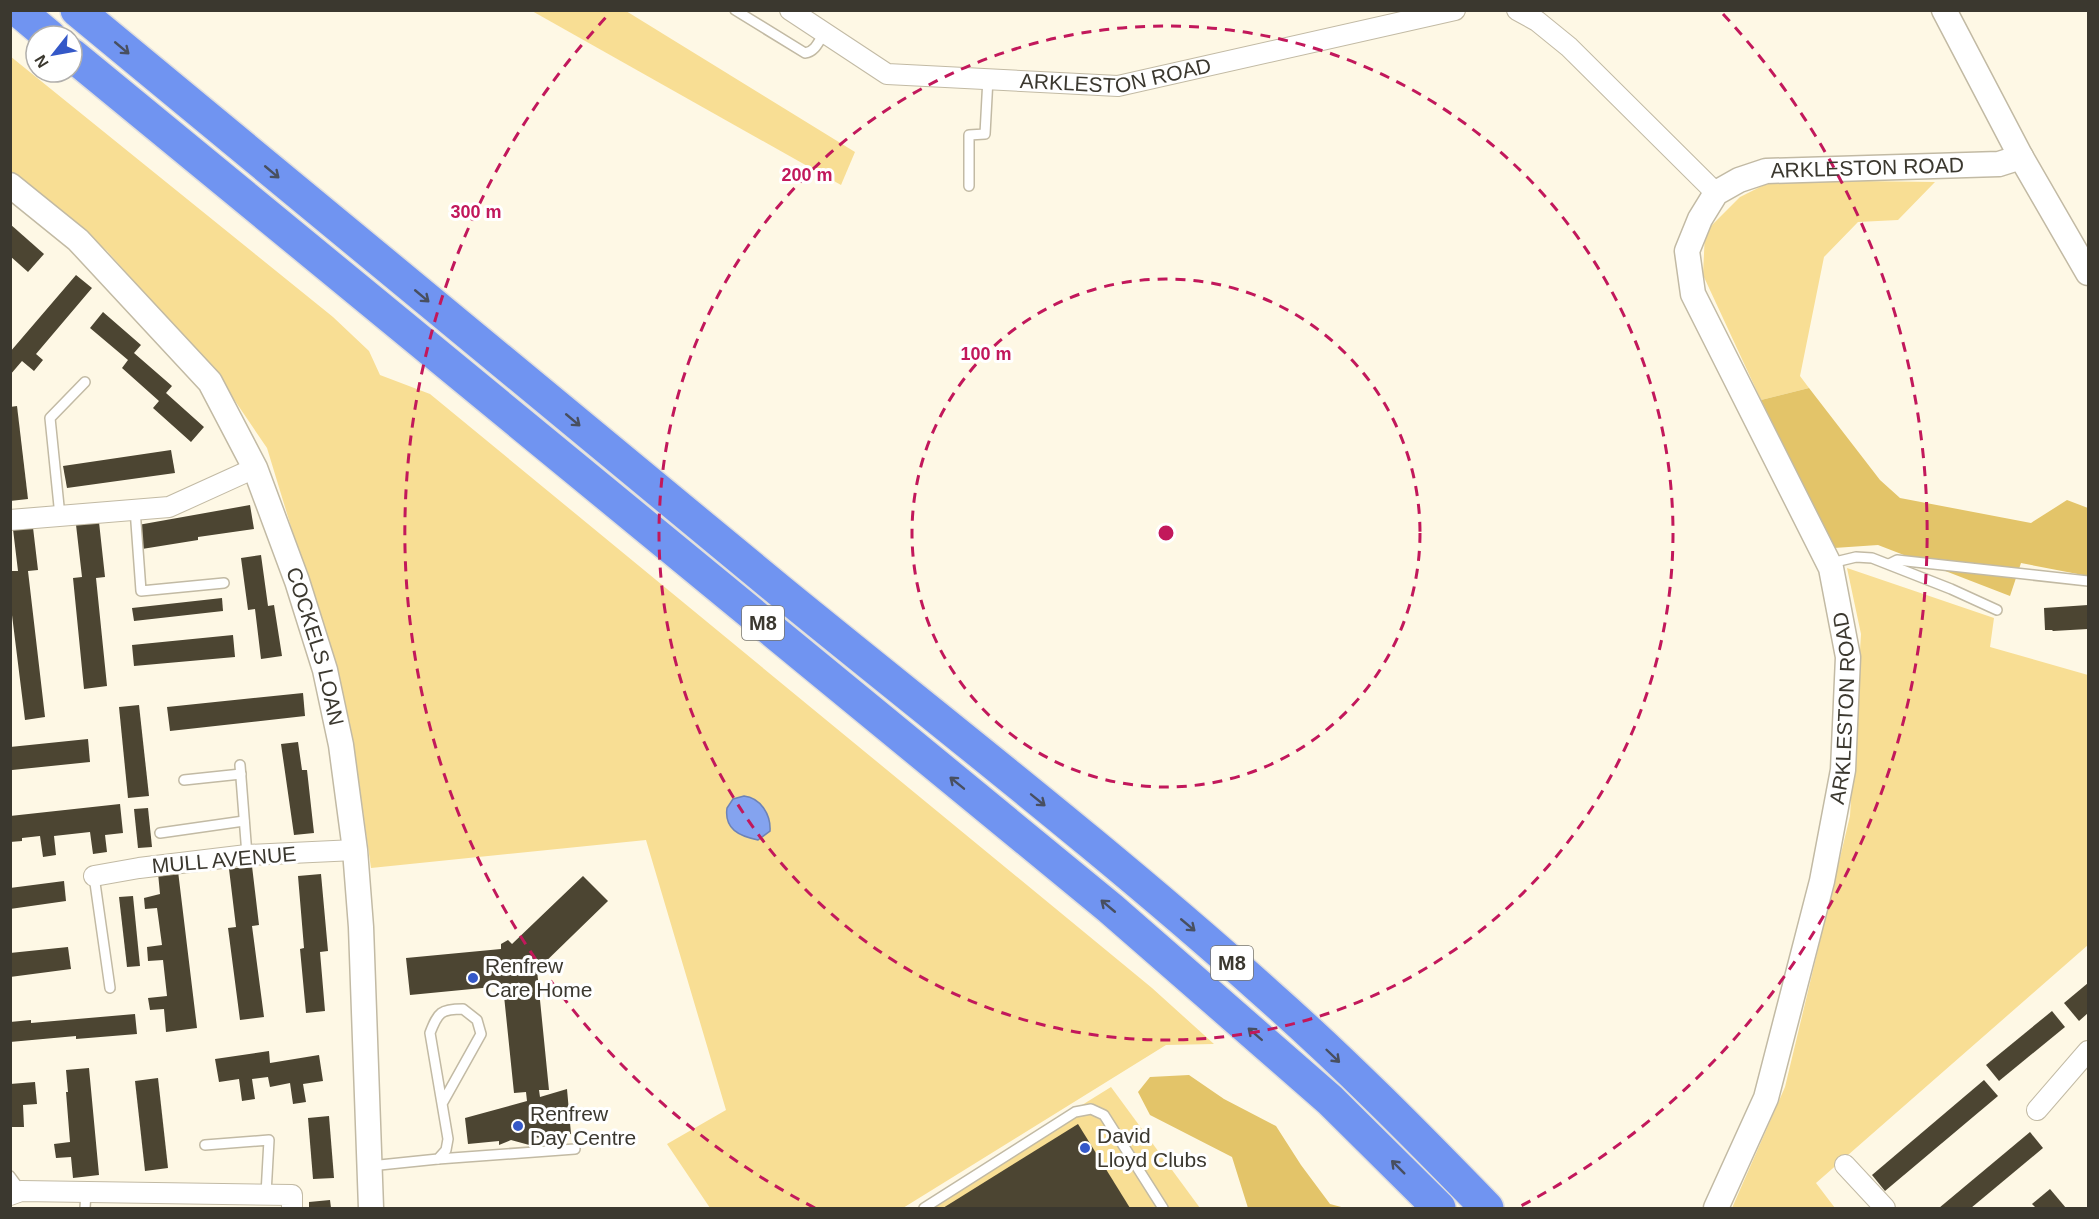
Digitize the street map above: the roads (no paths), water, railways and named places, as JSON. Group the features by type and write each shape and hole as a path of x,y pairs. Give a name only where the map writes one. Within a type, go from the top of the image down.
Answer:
{"highway":[{"path":"18,10 35,24"},
{"name":"M8","path":"76,10 1202,936 1286,1011 1442,1161 1487,1209"},
{"name":"M8","path":"84,65 1110,908 1330,1100 1439,1209"}],"street":[{"name":"ARKLESTON ROAD","path":"790,10 887,74 1118,86 1455,10"},
{"path":"1517,10 1537,21 1569,47 1716,193"},
{"path":"1944,10 2021,157 2088,273"},
{"name":"ARKLESTON ROAD","path":"1716,1209 1766,1098 1822,881 1843,770 1848,657 1828,564 1693,294 1687,251 1700,219 1716,193 1739,180 1766,171 1998,164 2021,157"},
{"name":"COCKELS LOAN","path":"10,185 78,240 210,382 255,468 297,581 325,670 341,745 355,850 361,927 371,1209"},
{"path":"10,520 169,507 255,468"},
{"name":"MULL AVENUE","path":"94,876 247,855 355,850"},
{"path":"2037,1110 2088,1051"},
{"path":"1845,1165 1885,1209"},
{"path":"14,1187 85,1200 292,1194 292,1209"}],"lane":[{"path":"735,10 805,53 814,49 824,33"},
{"path":"969,186 969,135 985,134 988,78"},
{"path":"60,516 50,418 85,382"},
{"path":"135,509 141,591 224,583"},
{"path":"1828,564 1856,557 1872,558 1997,610"},
{"path":"1889,564 1897,560 2088,581"},
{"path":"184,780 240,770 247,855"},
{"path":"160,833 244,821"},
{"path":"94,876 110,988"},
{"path":"438,1159 446,1150 448,1139 430,1033 436,1017 447,1009 463,1009 477,1020 482,1034 443,1102"},
{"path":"924,1209 1075,1112 1091,1109 1104,1115 1163,1209"},
{"path":"205,1145 269,1140 266,1194"},
{"path":"370,1166 575,1149"}],"water":[{"path":"744,796 760,804 769,819 770,831 758,840 739,834 728,821 727,808 733,799"}],"place":[{"name":"Renfrew Care Home","path":"473,978"},
{"name":"Renfrew Day Centre","path":"518,1126"},
{"name":"David Lloyd Clubs","path":"1085,1148"}]}
